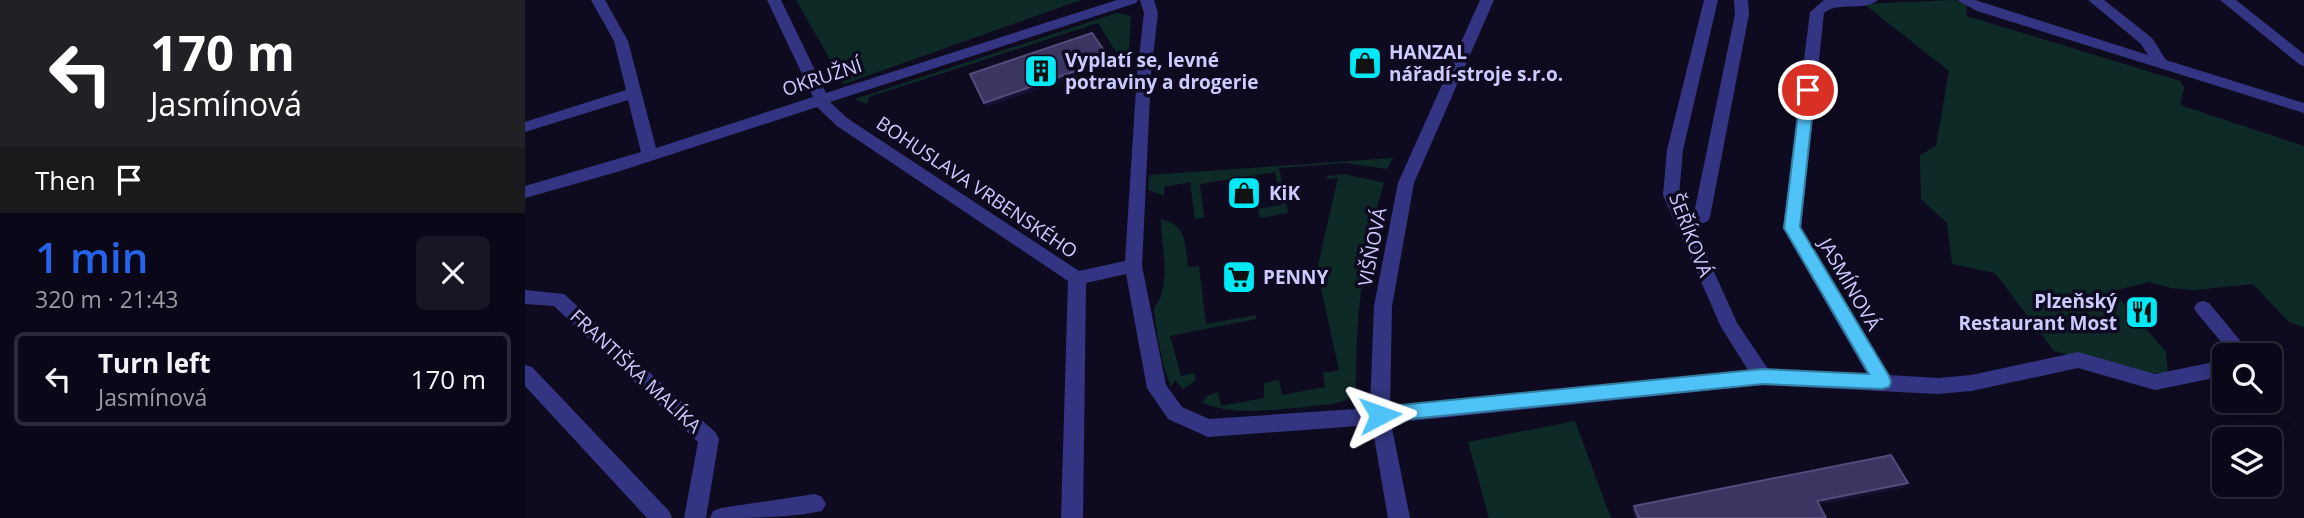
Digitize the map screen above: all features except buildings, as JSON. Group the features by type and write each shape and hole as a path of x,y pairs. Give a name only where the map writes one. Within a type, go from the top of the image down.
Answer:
{"street":[{"path":"598,0 621,41 650,155"},
{"name":"BOHUSLAVA VRBENSKÉHO","path":"774,0 825,107 842,122 1077,278 1072,518"},
{"name":"OKRUŽNÍ","path":"525,192 650,155 1131,0"},
{"path":"1147,0 1150,13 1133,266 1157,388 1175,413 1208,428 1306,423 1763,377 1938,386 1971,383 2078,360 2155,383 2212,371"},
{"name":"VIŠŇOVÁ","path":"1399,518 1380,415 1383,306 1406,183 1487,0"},
{"name":"ŠEŘÍKOVÁ","path":"1711,0 1675,150 1671,195 1730,327 1763,377"},
{"path":"1683,224 1702,217 1742,14 1741,0"},
{"name":"JASMÍNOVÁ","path":"1871,0 1828,4 1817,12 1792,228 1882,382"},
{"path":"1964,0 2304,108"},
{"path":"2095,0 2147,41 2160,63"},
{"path":"2227,0 2304,61"},
{"path":"525,127 634,93"},
{"path":"1077,278 1133,266"},
{"name":"FRANTIŠKA MALÍKA","path":"525,297 558,299 709,439 695,518"},
{"path":"2203,308 2233,343"},
{"path":"525,373 661,518"},
{"path":"721,518 815,504"}],"green space":[{"path":"796,0 1081,0 844,84"},
{"path":"1954,0 1966,4 1967,16 2180,81 2184,88 2180,105 2304,146 2304,327 2289,322 2253,284 2195,290 2171,288 2150,282 2113,291 2166,352 2168,373 2137,373 2054,351 1995,273 1952,264 1947,223 1921,199 1920,155 1936,146 1949,71 1864,4"},
{"path":"1117,13 1131,16 1128,61 1123,63 1098,23 869,97 867,104 855,99"},
{"path":"1393,158 1387,169 1346,163 1279,168 1288,213 1260,218 1258,209 1282,205 1275,172 1200,184 1204,217 1195,219 1190,182 1164,187 1164,196 1148,190 1149,175"},
{"path":"1344,174 1384,183 1362,285 1356,390 1347,400 1333,404 1284,409 1230,410 1202,402 1207,396 1218,392 1221,406 1264,398 1264,383 1279,380 1282,395 1325,387 1323,373 1339,370 1317,270 1338,178 1326,179 1328,176"},
{"path":"1161,219 1170,222 1180,231 1185,243 1188,267 1199,266 1206,324 1256,315 1256,319 1170,336 1181,376 1195,373 1195,381 1183,389 1175,380 1171,387 1162,358 1155,318 1154,308 1160,298 1165,276"},
{"path":"1575,421 1611,518 1489,518 1468,442"}],"place":[{"name":"HANZAL nářadí-stroje s.r.o.","path":"1365,63"},
{"name":"Vyplatí se, levné potraviny a drogerie","path":"1041,71"},
{"name":"KiK","path":"1244,193"},
{"name":"PENNY","path":"1239,277"},
{"name":"Plzeňský Restaurant Most","path":"2142,312"}],"route":[{"path":"1380,415 1763,377 1882,382 1792,228 1808,90"}]}
